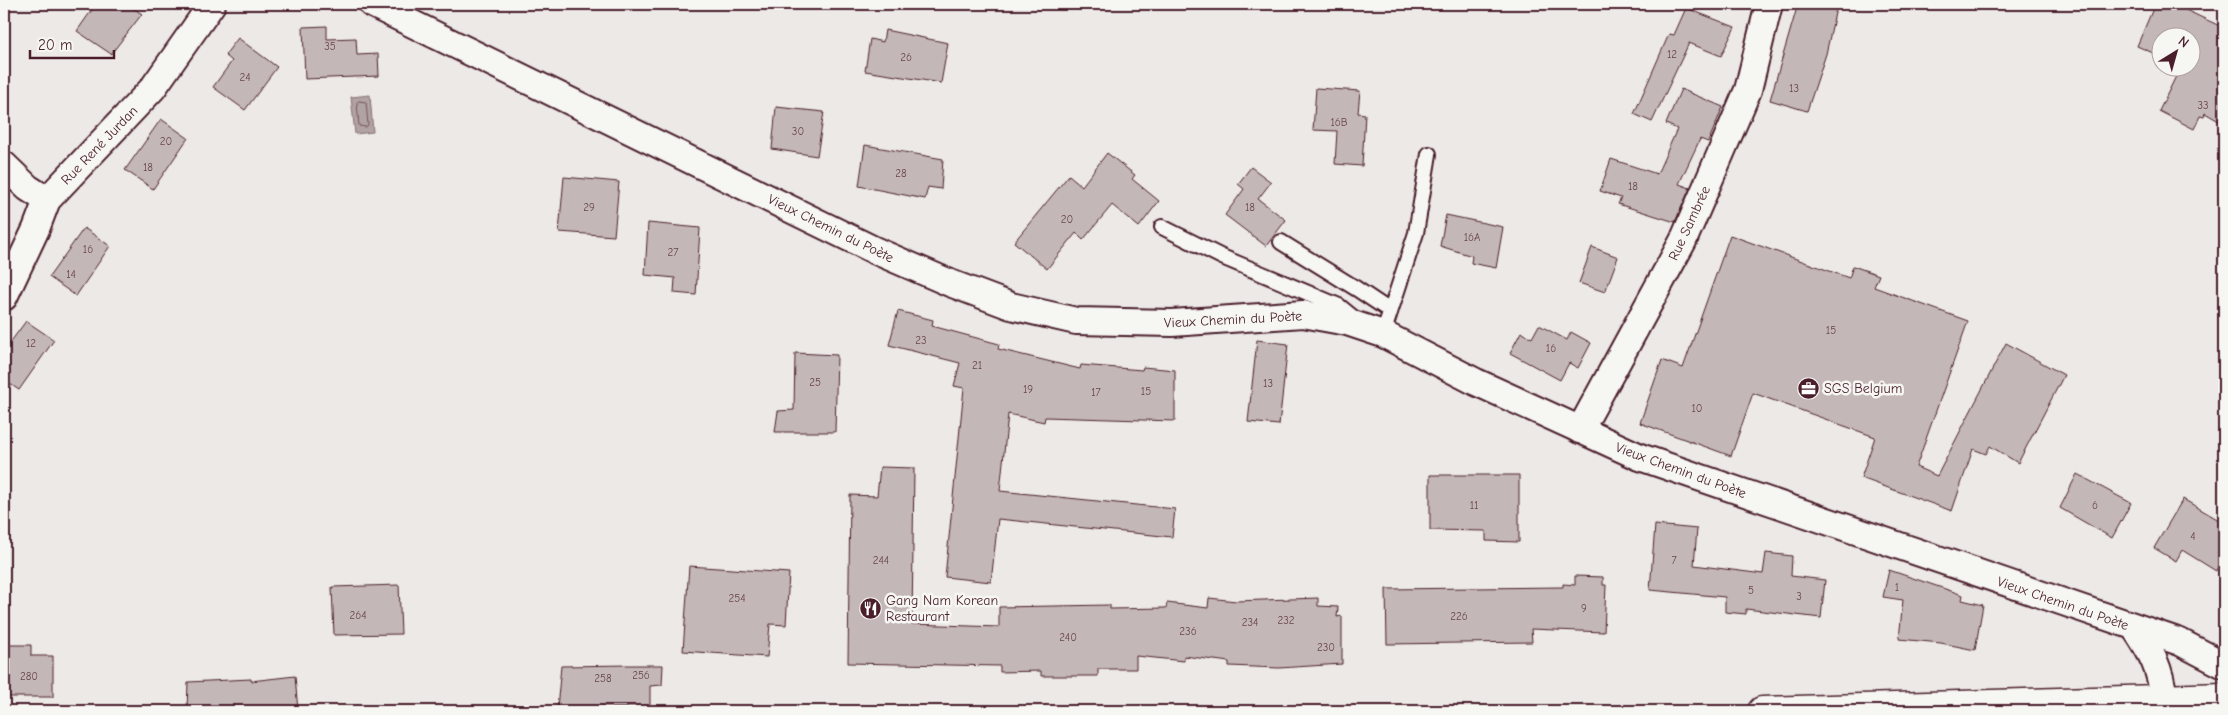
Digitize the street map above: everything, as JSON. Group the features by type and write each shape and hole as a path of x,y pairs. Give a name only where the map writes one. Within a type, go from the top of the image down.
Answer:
{"main road":[{"path":"1762,711 2224,697"}],"street":[{"name":"Rue René Jurdan","path":"4,297 36,229 47,200 153,88 212,4"},
{"name":"Vieux Chemin du Poète","path":"372,4 874,250 950,283 1011,306 1076,321 1172,323 1303,314 1379,324 1476,382 1640,457 2180,642 2224,665"},
{"name":"Rue Sambrée","path":"1580,430 1683,241 1748,90 1769,4"},
{"path":"4,165 28,188 47,200"},
{"name":"Vieux Chemin du Poète","path":"2135,628 2152,652 2160,673 2164,698"}],"lane":[{"path":"1379,324 1416,233 1429,154"},
{"path":"1162,227 1213,252 1379,324"},
{"path":"1281,242 1379,324"}],"water":[{"path":"370,95 373,132 355,134 351,97"}],"building":[{"path":"96,4 127,4 142,14 111,54 77,31"},
{"path":"1798,4 1837,4 1826,54 1807,111 1770,100"},
{"path":"2155,4 2173,4 2224,28 2224,124 2205,113 2204,117 2200,116 2194,129 2159,111 2175,78 2200,78 2200,28 2150,28 2150,52 2137,46"},
{"path":"1686,8 1735,27 1721,56 1689,43 1652,122 1634,114 1669,34 1674,35"},
{"path":"327,26 327,39 356,38 357,55 378,54 379,76 305,79 303,27"},
{"path":"885,30 948,43 941,83 865,71 870,39 883,42"},
{"path":"238,38 277,67 245,110 213,87 232,61 225,55"},
{"path":"1316,88 1360,91 1358,113 1365,114 1362,166 1335,164 1337,131 1313,130"},
{"path":"1681,89 1723,107 1708,142 1700,139 1679,184 1690,188 1675,222 1618,204 1621,198 1600,191 1611,159 1657,174 1677,129 1666,124"},
{"path":"776,107 824,112 817,156 772,149"},
{"path":"161,119 188,138 153,189 125,170"},
{"path":"865,145 943,159 941,189 928,187 925,199 859,186"},
{"path":"1107,153 1135,175 1132,179 1159,201 1139,227 1112,205 1083,240 1076,233 1047,269 1014,242 1069,175 1082,186"},
{"path":"1251,167 1271,182 1258,199 1286,220 1266,246 1225,215 1244,189 1238,184"},
{"path":"564,177 619,182 614,236 559,232"},
{"path":"1446,215 1503,227 1496,268 1471,263 1472,256 1440,246"},
{"path":"648,223 700,228 696,295 674,293 675,278 645,275"},
{"path":"84,228 110,246 76,296 49,277"},
{"path":"1730,235 1849,278 1853,266 1879,275 1874,287 1968,321 1916,467 1937,476 2006,343 2064,375 2018,463 1990,446 1986,454 1973,449 1952,511 1861,478 1875,437 1753,393 1731,456 1640,423 1662,360 1683,368"},
{"path":"1592,247 1618,257 1605,292 1579,283"},
{"path":"898,311 933,320 932,326 999,344 998,349 1080,369 1081,365 1142,370 1143,367 1175,370 1175,421 1045,417 1044,422 1008,414 1000,491 1175,509 1172,537 998,519 991,582 945,577 964,388 954,386 960,363 889,345"},
{"path":"26,321 54,340 19,390 4,380 4,351"},
{"path":"1539,325 1567,340 1571,332 1591,343 1578,368 1569,363 1560,380 1510,353 1521,332 1532,338"},
{"path":"1257,340 1288,344 1279,425 1248,422"},
{"path":"795,353 837,355 835,432 775,432 778,411 794,410"},
{"path":"880,467 914,468 912,624 999,627 999,607 1110,605 1110,609 1166,608 1167,603 1208,608 1209,598 1236,601 1318,598 1318,606 1338,607 1337,617 1342,616 1342,664 1279,668 1229,666 1229,662 1184,656 1184,661 1136,656 1136,669 1098,669 1098,676 1041,676 1041,671 1000,672 1000,666 848,663 850,495 877,496"},
{"path":"2077,474 2131,503 2112,538 2060,508"},
{"path":"1430,475 1519,475 1519,542 1486,541 1486,531 1430,530"},
{"path":"2183,499 2224,523 2224,557 2216,571 2182,550 2176,561 2154,548"},
{"path":"1655,525 1697,529 1694,565 1763,574 1766,553 1792,556 1791,576 1825,580 1821,618 1746,609 1746,614 1725,612 1725,597 1650,590"},
{"path":"689,566 789,573 786,625 770,624 767,657 683,651"},
{"path":"1889,570 1963,595 1962,600 1983,605 1975,650 1941,643 1899,639 1903,600 1883,597"},
{"path":"1575,576 1603,577 1603,585 1606,585 1604,632 1531,629 1532,642 1387,644 1386,589 1563,587 1563,584 1575,585"},
{"path":"399,585 401,634 334,635 332,587"},
{"path":"4,645 31,645 31,656 53,656 53,697 4,697"},
{"path":"663,665 662,685 650,686 650,708 557,708 561,666"},
{"path":"295,676 298,711 187,711 188,682 251,679 251,681"}],"place":[{"name":"SGS Belgium","path":"1808,388"},
{"name":"Gang Nam Korean Restaurant","path":"870,608"}]}
